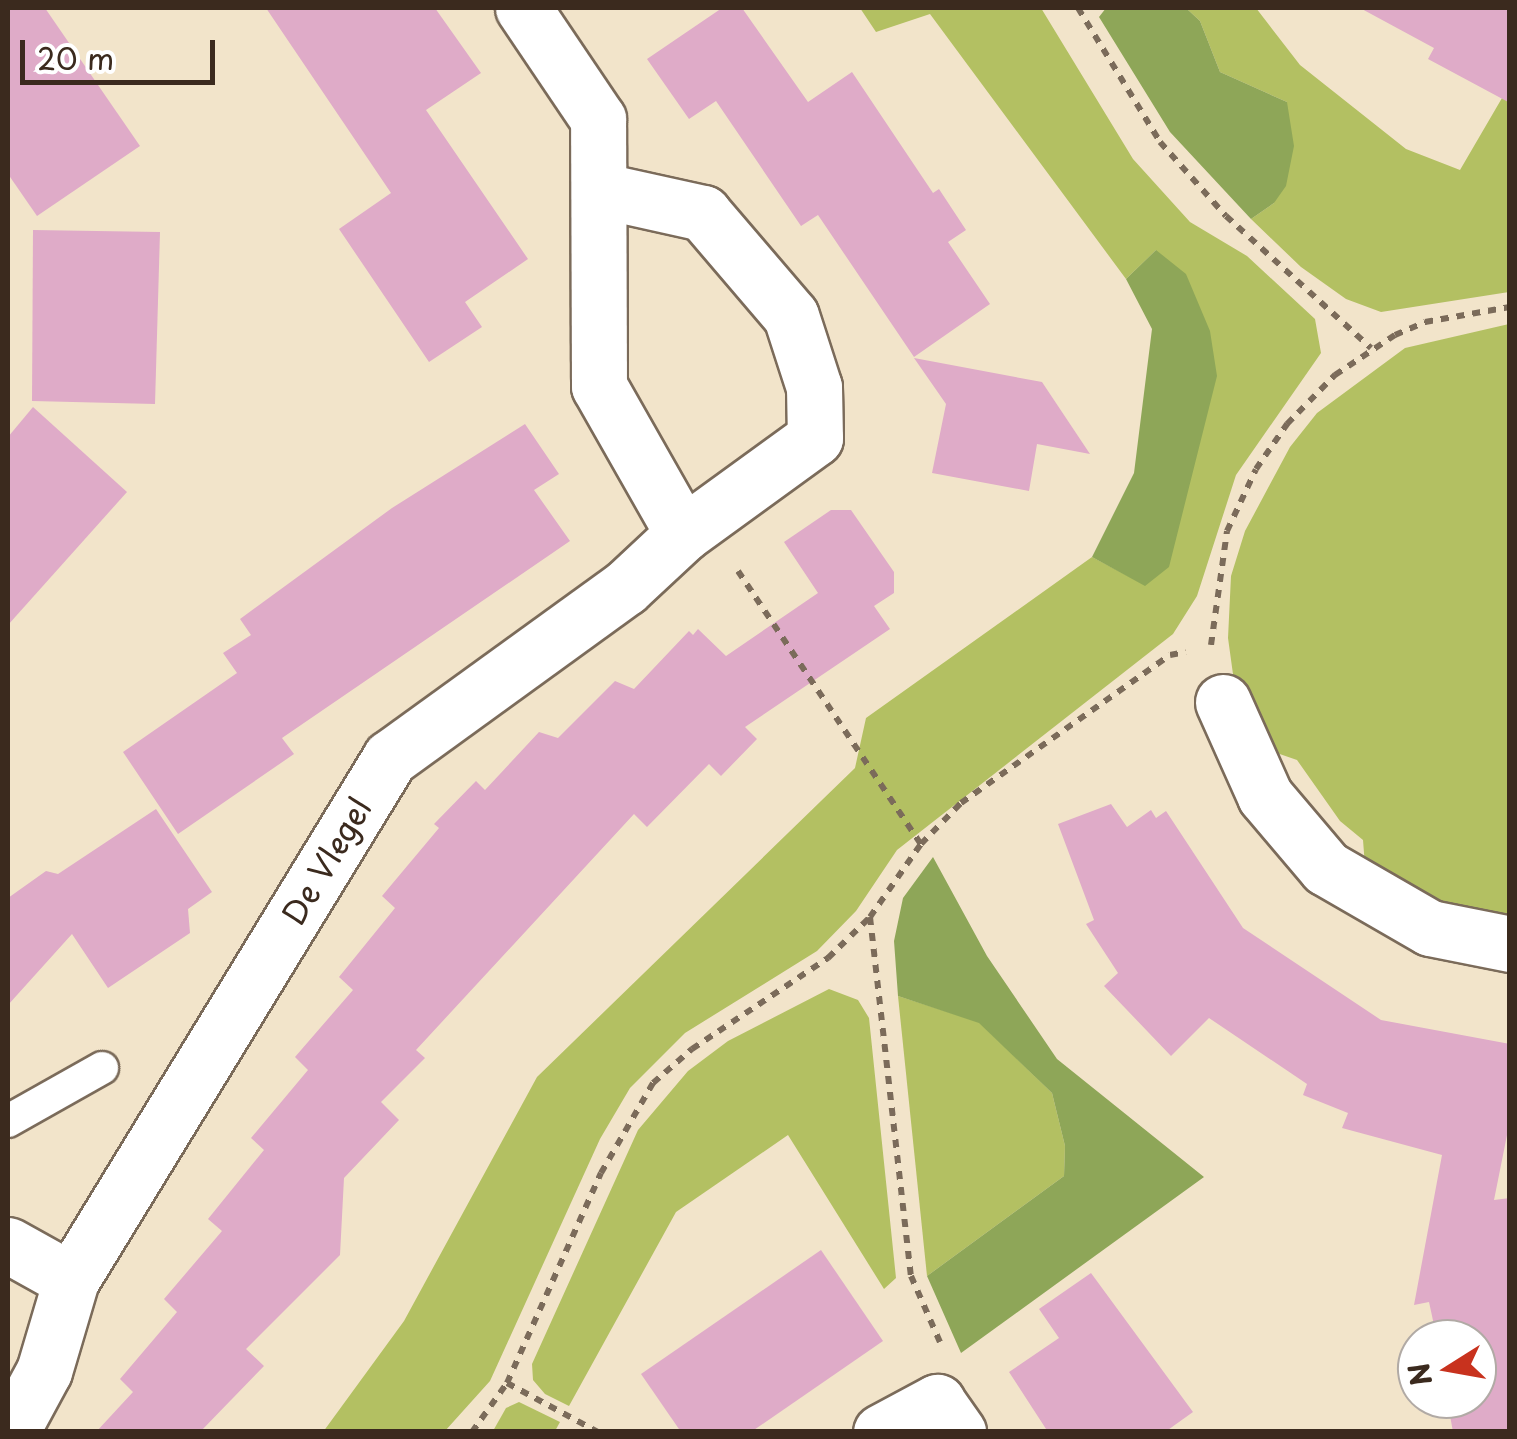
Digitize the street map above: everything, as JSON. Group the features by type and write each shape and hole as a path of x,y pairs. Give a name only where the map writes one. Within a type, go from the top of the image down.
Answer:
{"street":[{"path":"522,8 598,119 599,386 693,526"},
{"name":"De Vlegel","path":"11,1432 44,1372 71,1280 390,758 625,588 693,526 815,438 814,388 791,316 702,212 599,190"},
{"path":"1223,702 1252,775 1286,826 1326,868 1430,928 1510,944"},
{"path":"8,1245 71,1280"},
{"path":"881,1432 947,1417"}],"lane":[{"path":"8,1120 102,1068"}],"path":[{"path":"1078,8 1160,142 1226,216 1371,348"},
{"path":"472,1432 507,1384 601,1172 643,1095 692,1049 807,977 870,917 922,844 983,785 1170,654 1210,648 1219,562 1256,468 1310,398 1371,348 1425,322 1510,307"},
{"path":"693,526 922,844"},
{"path":"870,917 912,1276 956,1381 947,1417"},
{"path":"507,1384 598,1432"}],"green space":[{"path":"860,8 1041,8 1133,159 1190,222 1247,256 1315,319 1321,353 1236,475 1197,596 1173,634 897,850 856,911 817,951 685,1033 630,1088 600,1139 490,1381 445,1431 323,1432 404,1321 537,1077 855,768 866,718 1092,557 1145,585 1156,250 1126,279 930,14 876,32"},
{"path":"1106,8 1186,8 1200,21 1220,72 1287,102 1294,146 1286,186 1274,203 1251,219 1170,132 1099,17"},
{"path":"1186,8 1256,8 1300,65 1406,149 1460,170 1509,86 1509,292 1381,312 1346,299 1301,267 1251,219 1274,203 1287,102 1220,72 1200,21"},
{"path":"1156,250 1186,274 1210,331 1217,376 1169,567 1145,586 1092,557 1134,473 1152,329 1126,279"},
{"path":"1509,324 1509,923 1473,918 1365,866 1363,840 1340,821 1297,760 1271,751 1249,693 1236,696 1228,638 1231,576 1245,531 1290,447 1317,413 1405,348"},
{"path":"933,857 987,956 1057,1059 1204,1177 961,1353 927,1276 1064,1176 1065,1146 1052,1093 979,1023 898,996 894,941 903,898"},
{"path":"829,989 858,1000 869,1018 896,1278 884,1289 788,1135 676,1212 569,1406 545,1394 533,1380 532,1364 638,1130 688,1071 728,1041"},
{"path":"898,996 979,1022 1052,1093 1065,1146 1064,1176 927,1276"},
{"path":"519,1402 560,1422 555,1431 493,1431 506,1408"}],"building":[{"path":"8,8 45,8 140,146 37,216 8,174"},
{"path":"266,8 435,8 481,73 426,110 528,259 465,302 482,327 429,362 339,229 391,193"},
{"path":"722,8 742,8 808,102 852,72 933,193 939,189 966,230 948,242 990,304 914,357 818,215 801,226 716,101 689,119 647,59"},
{"path":"1360,8 1510,8 1510,103 1428,59 1434,48"},
{"path":"33,230 160,232 155,404 32,401"},
{"path":"914,358 1042,382 1090,454 1037,444 1029,491 932,473 946,404"},
{"path":"33,407 127,492 8,625 8,437"},
{"path":"525,424 559,474 534,490 570,541 282,738 294,754 178,834 123,752 237,673 223,653 251,635 240,619 392,508"},
{"path":"831,510 851,510 894,572 894,593 874,606 890,629 745,727 757,739 721,776 709,764 647,827 634,814 416,1050 425,1058 381,1102 399,1120 344,1178 340,1255 246,1349 264,1366 200,1432 96,1432 133,1392 120,1379 177,1312 164,1299 222,1231 208,1219 264,1150 251,1138 308,1070 295,1057 353,990 339,977 395,908 382,896 439,828 434,824 476,781 485,790 539,732 558,738 615,681 634,689 689,631 693,635 698,629 726,656 818,593 784,542"},
{"path":"1111,804 1127,827 1151,810 1156,818 1166,811 1243,928 1381,1020 1510,1044 1510,1120 1494,1200 1510,1198 1510,1432 1453,1432 1451,1419 1497,1419 1497,1319 1433,1319 1429,1302 1414,1305 1442,1155 1342,1128 1348,1113 1303,1095 1307,1084 1209,1018 1171,1056 1104,986 1118,973 1086,924 1094,920 1058,824"},
{"path":"156,809 212,892 188,909 190,933 108,988 72,934 8,1005 8,898 46,871 58,874"},
{"path":"821,1250 883,1341 751,1432 681,1432 641,1374"},
{"path":"1091,1273 1193,1412 1165,1432 1048,1432 1009,1372 1059,1338 1039,1309"}]}
